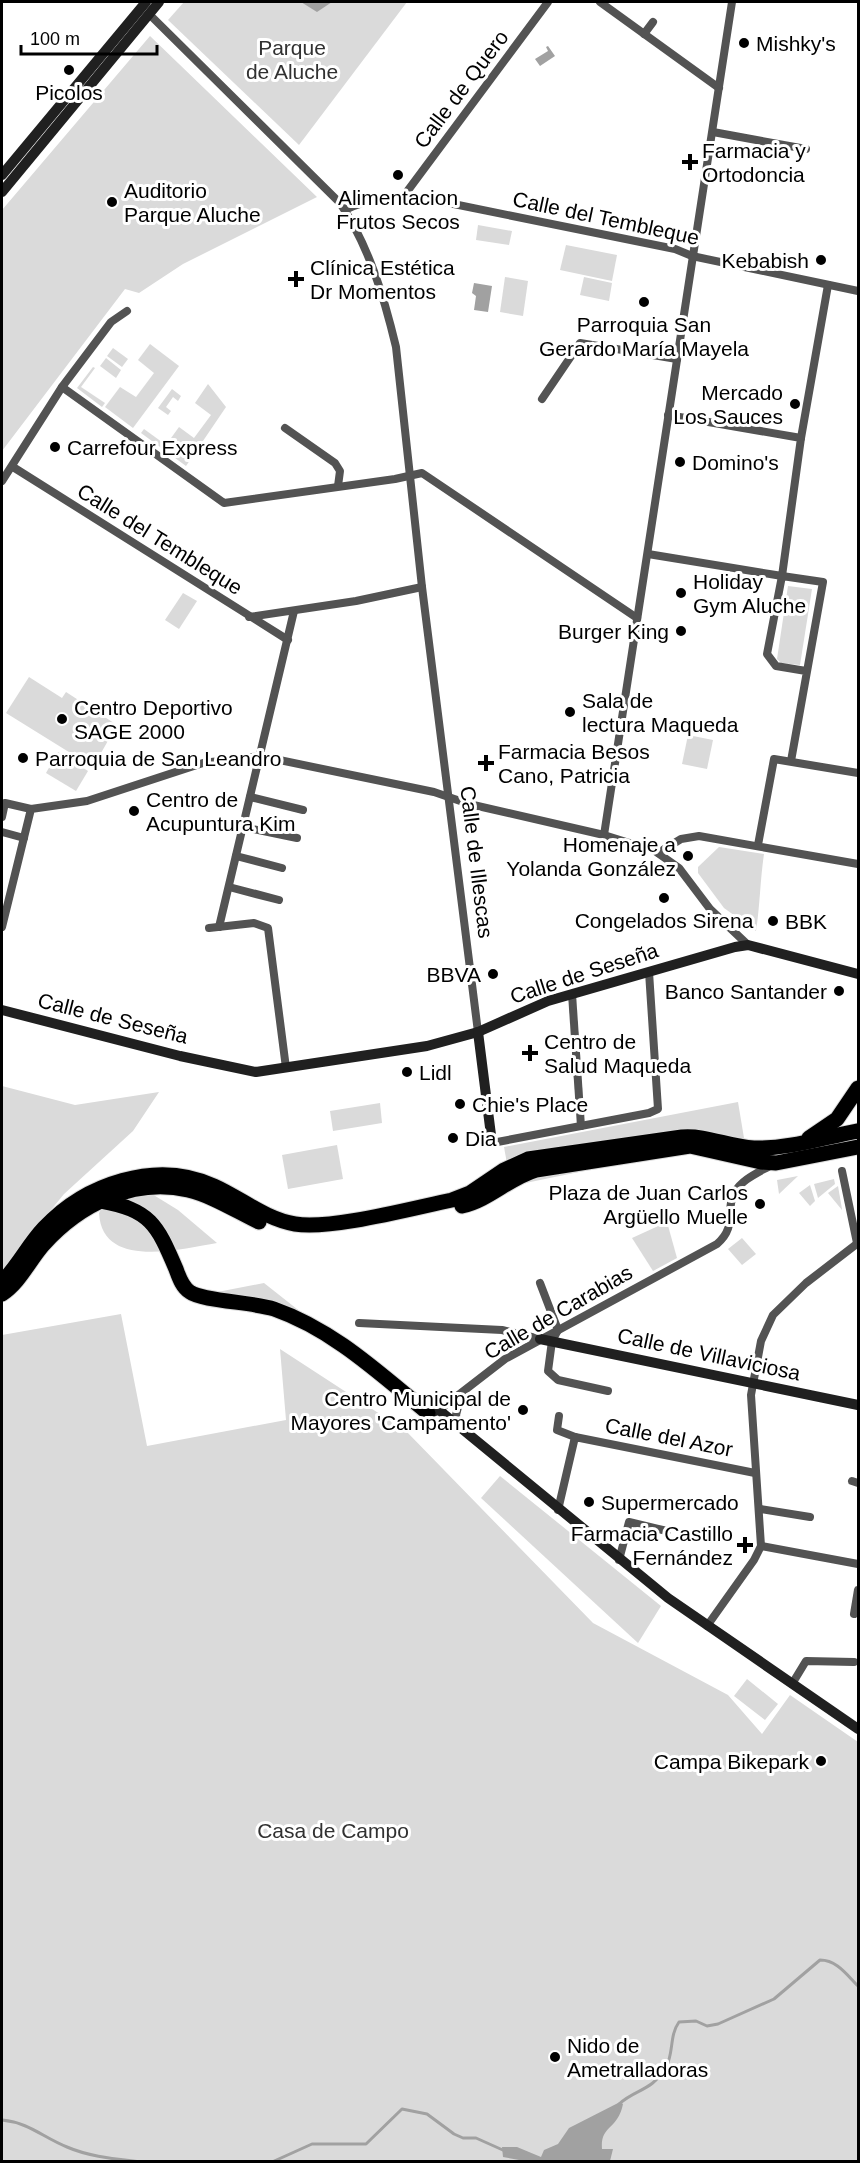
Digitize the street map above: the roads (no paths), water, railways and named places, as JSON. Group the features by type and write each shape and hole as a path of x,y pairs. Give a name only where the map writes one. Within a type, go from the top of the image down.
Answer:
{"highway":[{"path":"801,1144 837,1119 858,1088"},
{"path":"2,1294 13,1285 43,1246 69,1220 101,1201 141,1188 187,1190 207,1196 267,1226 296,1234 318,1234 470,1204 522,1174 536,1170 673,1148 702,1148 761,1162 801,1144 858,1131"},
{"path":"2,1282 45,1227 61,1212 90,1192 133,1178 161,1175 201,1181 284,1222 322,1225 452,1200 470,1193 504,1170 528,1159 699,1136 773,1155 858,1147"},
{"path":"101,1201 126,1206 146,1216 154,1223 179,1278 190,1292 203,1297 259,1304 321,1330 434,1412"}],"street":[{"path":"2,175 143,6 159,2"},
{"name":"Calle de Quero","path":"403,197 548,2"},
{"path":"600,2 719,88"},
{"path":"604,835 732,2"},
{"path":"2,191 143,6"},
{"name":"Calle de Illescas","path":"143,6 328,189 345,210 366,252 389,317 396,347 422,587 492,1143"},
{"path":"644,34 653,22"},
{"path":"713,132 806,149"},
{"name":"Calle del Tembleque","path":"345,210 357,204 403,197 435,200 675,249 692,256 858,291"},
{"path":"806,671 776,666 767,654 782,576 801,438 828,285"},
{"path":"2,481 62,387 111,322 127,311"},
{"path":"542,399 580,343 677,359"},
{"path":"62,387 225,503 422,473 637,618"},
{"path":"668,415 801,438"},
{"path":"285,428 335,463 340,471 338,486"},
{"name":"Calle del Tembleque","path":"13,467 288,640"},
{"path":"648,554 823,582 791,760"},
{"path":"249,617 422,587"},
{"path":"219,927 294,611"},
{"path":"2,817 3,802 32,809 87,801 203,763 260,756 414,788 604,835 658,853 679,868 710,909 748,945"},
{"path":"758,845 774,759 791,760 858,773"},
{"path":"250,796 303,810"},
{"path":"2,927 32,809"},
{"path":"243,827 297,838"},
{"path":"2,832 24,838"},
{"path":"658,853 681,839 699,836 858,864"},
{"path":"236,856 282,868"},
{"path":"229,887 279,900"},
{"path":"209,928 254,923 268,928 286,1068"},
{"name":"Calle de Seseña","path":"2,1010 256,1072 427,1046 478,1032 548,1001 721,950 748,945 858,974"},
{"path":"492,1143 650,1113 658,1109 649,972"},
{"path":"572,994 581,1126"},
{"name":"Calle de Carabias","path":"434,1412 505,1359 700,1254 723,1239 731,1226 735,1193 773,1155"},
{"path":"707,1626 754,1560 761,1546 760,1509 755,1473 753,1382 761,1341 773,1315 806,1283 858,1243 842,1171"},
{"path":"540,1283 558,1330 552,1341 547,1364 552,1376 558,1380 608,1390"},
{"name":"Calle de Villaviciosa","path":"359,1323 502,1330 858,1405"},
{"path":"462,1430 457,1401 464,1389"},
{"path":"434,1412 462,1430 619,1560 707,1626 858,1729"},
{"name":"Calle del Azor","path":"559,1416 557,1430 576,1437 755,1473"},
{"name":"Calle del Azor","path":"558,1510 576,1437"},
{"path":"760,1509 810,1517"},
{"path":"619,1560 629,1522 667,1531"},
{"path":"761,1546 858,1564"},
{"path":"854,1614 858,1590"},
{"path":"792,1684 806,1661 854,1662"}],"waterway":[{"path":"619,2104 655,2081 666,2067 679,2022 696,2021 707,2026 718,2024 774,1999 820,1960 837,1965 858,1986"},
{"path":"272,2162 312,2144 366,2144 402,2109 427,2114 454,2134 463,2138 476,2138 505,2151"},
{"path":"2,2120 20,2124 58,2143 85,2153 141,2162"}],"place":[{"name":"Mishky's","path":"744,43"},
{"name":"Picolos","path":"69,70"},
{"name":"Farmacia y Ortodoncia","path":"690,162"},
{"name":"Alimentacion Frutos Secos","path":"398,175"},
{"name":"Auditorio Parque Aluche","path":"112,202"},
{"name":"Kebabish","path":"821,260"},
{"name":"Clínica Estética Dr Momentos","path":"296,279"},
{"name":"Parroquia San Gerardo María Mayela","path":"644,302"},
{"name":"Mercado Los Sauces","path":"795,404"},
{"name":"Carrefour Express","path":"55,447"},
{"name":"Domino's","path":"680,462"},
{"name":"Holiday Gym Aluche","path":"681,593"},
{"name":"Burger King","path":"681,631"},
{"name":"Sala de lectura Maqueda","path":"570,712"},
{"name":"Centro Deportivo SAGE 2000","path":"62,719"},
{"name":"Parroquia de San Leandro","path":"23,758"},
{"name":"Farmacia Besos Cano, Patricia","path":"486,763"},
{"name":"Centro de Acupuntura Kim","path":"134,811"},
{"name":"Homenaje a Yolanda González","path":"688,856"},
{"name":"Congelados Sirena","path":"664,898"},
{"name":"BBK","path":"773,921"},
{"name":"BBVA","path":"493,974"},
{"name":"Banco Santander","path":"839,991"},
{"name":"Centro de Salud Maqueda","path":"530,1053"},
{"name":"Lidl","path":"407,1072"},
{"name":"Chie's Place","path":"460,1104"},
{"name":"Dia","path":"453,1138"},
{"name":"Plaza de Juan Carlos Argüello Muelle","path":"760,1204"},
{"name":"Centro Municipal de Mayores 'Campamento'","path":"523,1410"},
{"name":"Supermercado","path":"589,1502"},
{"name":"Farmacia Castillo Fernández","path":"745,1545"},
{"name":"Campa Bikepark","path":"821,1761"},
{"name":"Nido de Ametralladoras","path":"555,2057"}],"park label":[{"name":"Parque de Aluche","path":"292,59"},
{"name":"Casa de Campo","path":"333,1830"}]}
